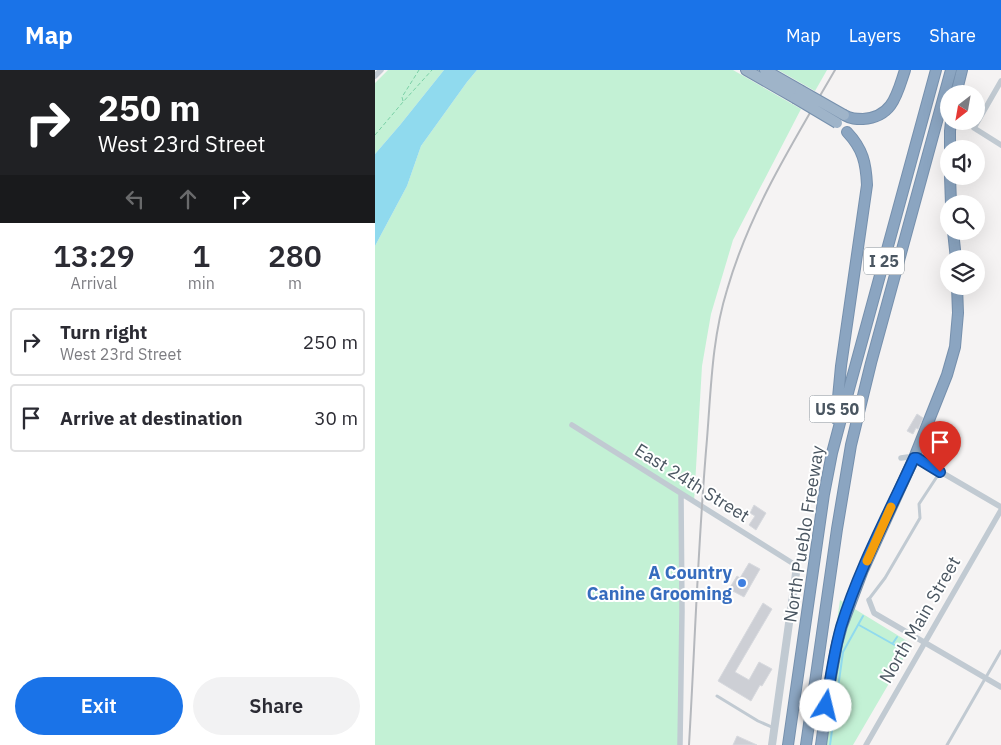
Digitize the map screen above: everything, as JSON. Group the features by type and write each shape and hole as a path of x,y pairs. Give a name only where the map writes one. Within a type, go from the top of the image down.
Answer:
{"highway":[{"name":"US 50","path":"746,70 797,94 840,119 861,152 866,172 867,185 841,366 833,453"},
{"name":"US 50","path":"765,70 797,94"},
{"path":"840,119 872,118 884,112 894,100 905,70"},
{"name":"North Pueblo Freeway","path":"788,745 824,494 849,389 936,70"},
{"name":"North Pueblo Freeway","path":"806,745 835,539 851,445 951,70"},
{"path":"958,85 962,70"},
{"path":"821,745 829,688 842,626 863,570 914,458 947,375 955,347 957,295"}],"street":[{"path":"1001,81 974,128 1001,145"},
{"name":"East 24th Street","path":"572,425 797,566"},
{"path":"901,458 917,458 1001,508"},
{"path":"680,745 681,494"},
{"name":"North Main Street","path":"866,745 1001,508"},
{"path":"772,745 797,566"},
{"path":"869,600 874,613 1001,687"}],"lane":[{"path":"869,600 885,578 920,518 919,504 940,472"},
{"path":"947,745 1001,650"},
{"path":"717,696 758,721 775,728"}],"path":[{"path":"403,102 402,97 419,70"},
{"path":"375,134 433,70"}],"green space":[{"path":"388,70 444,70 375,154 375,83"},
{"path":"477,70 733,70 801,109 733,240 711,314 702,366 694,502 682,494 680,745 375,745 375,246 407,186 421,146"},
{"path":"778,70 827,70 815,91"},
{"path":"840,600 912,644 853,745 819,745"}],"water":[{"path":"444,70 477,70 421,146 407,186 375,246 375,154"}],"building":[{"path":"917,414 923,418 918,429 916,428 913,434 907,431"},
{"path":"754,505 766,513 756,530 749,525 755,516 750,513"},
{"name":"A Country Canine Grooming","path":"749,563 760,569 744,597 729,589 737,576 740,578"},
{"path":"763,603 772,609 735,672 749,680 759,662 772,669 751,701 718,681"},
{"path":"737,736 757,745 733,745"}],"waterway":[{"path":"830,745 843,652 863,616"},
{"path":"859,625 900,648 910,645"},
{"path":"893,643 897,637"}],"railway":[{"path":"689,745 704,477 718,326 737,260 760,204 835,70"}],"slow traffic":[{"path":"867,561 891,507"}],"place":[{"name":"A Country Canine Grooming","path":"742,583"}],"route":[{"path":"826,706 837,644 850,602 914,458 940,472"}]}
